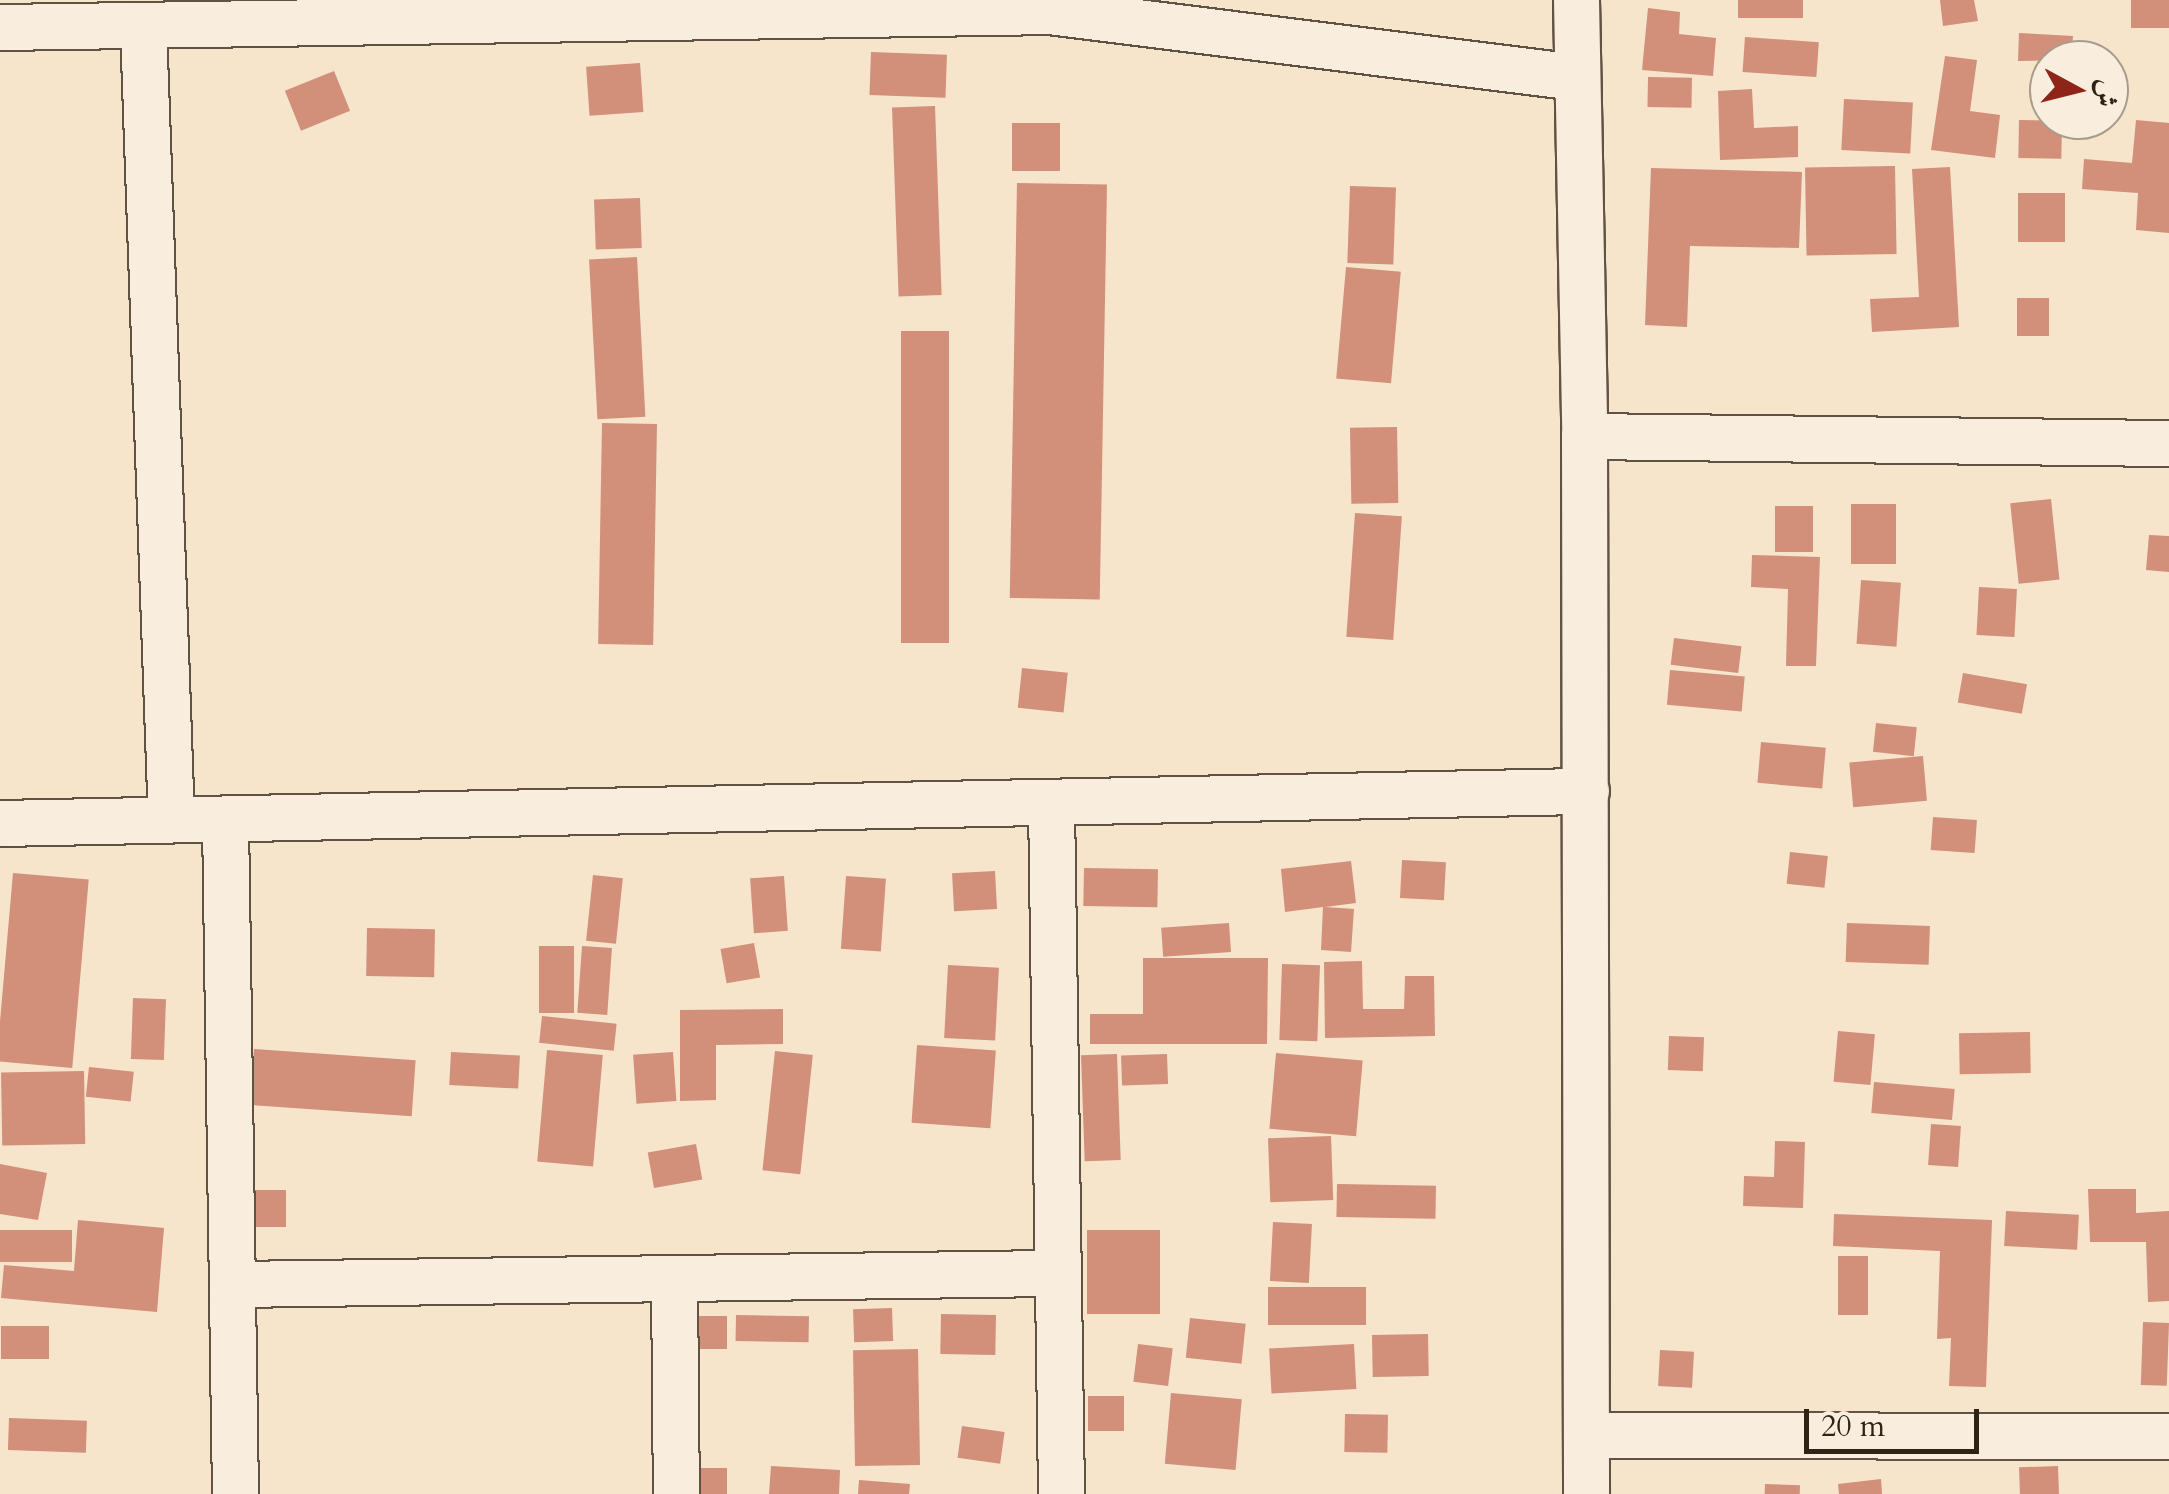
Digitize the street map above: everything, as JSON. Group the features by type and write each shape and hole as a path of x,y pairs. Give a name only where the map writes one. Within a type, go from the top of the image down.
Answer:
{"street":[{"path":"1576,0 1584,436 1586,1494"},
{"path":"0,27 143,27 208,13 1049,5 1576,77"},
{"path":"143,27 171,820"},
{"path":"1584,436 2169,443"},
{"path":"0,823 1586,791"},
{"path":"1051,802 1060,1494"},
{"path":"225,820 235,1494"},
{"path":"234,1284 1056,1274"},
{"path":"674,1279 676,1494"},
{"path":"1586,1435 2169,1436"}],"building":[{"path":"1738,0 1803,0 1803,18 1738,18"},
{"path":"1940,0 1974,0 1978,21 1943,26"},
{"path":"2131,0 2169,0 2169,28 2131,28"},
{"path":"1648,8 1680,12 1679,34 1716,38 1713,76 1642,70"},
{"path":"2019,33 2073,36 2073,40 2029,40 2029,61 2018,61"},
{"path":"1745,37 1819,42 1816,77 1743,72"},
{"path":"871,52 947,55 945,98 869,95"},
{"path":"1945,56 1977,60 1970,111 2000,115 1995,158 1931,150"},
{"path":"640,63 643,112 590,116 586,67"},
{"path":"334,71 350,111 301,131 285,91"},
{"path":"1648,77 1692,78 1691,108 1647,107"},
{"path":"1752,89 1754,128 1798,126 1798,157 1720,160 1718,91"},
{"path":"1844,99 1913,103 1910,154 1841,150"},
{"path":"935,106 942,295 899,296 892,108"},
{"path":"2019,120 2029,120 2029,140 2062,140 2061,159 2018,158"},
{"path":"2136,120 2169,123 2169,233 2136,230 2138,193 2082,189 2084,159 2132,163"},
{"path":"1012,123 1060,123 1060,171 1012,171"},
{"path":"1895,166 1897,254 1807,256 1805,168"},
{"path":"1950,167 1959,327 1872,332 1870,299 1919,297 1912,169"},
{"path":"1651,168 1802,172 1799,248 1690,246 1687,327 1645,325"},
{"path":"1017,183 1107,185 1100,600 1010,598"},
{"path":"1350,186 1396,188 1393,265 1347,263"},
{"path":"2018,193 2065,193 2065,242 2018,242"},
{"path":"640,198 642,248 596,250 594,200"},
{"path":"637,257 645,417 597,419 589,260"},
{"path":"1346,267 1401,272 1391,383 1336,379"},
{"path":"2017,298 2049,298 2049,336 2017,336"},
{"path":"901,331 949,331 949,643 901,643"},
{"path":"602,423 657,424 653,645 598,644"},
{"path":"1397,427 1398,503 1351,504 1350,428"},
{"path":"2051,499 2059,580 2019,584 2010,503"},
{"path":"1851,504 1896,504 1896,564 1851,564"},
{"path":"1775,506 1813,506 1813,552 1775,552"},
{"path":"1355,513 1402,516 1393,640 1346,637"},
{"path":"2149,535 2169,536 2169,572 2146,570"},
{"path":"1752,555 1820,557 1816,666 1786,666 1788,589 1751,587"},
{"path":"1861,580 1901,583 1896,647 1857,644"},
{"path":"1979,587 2017,589 2014,637 1976,635"},
{"path":"1674,638 1741,646 1738,673 1671,665"},
{"path":"1022,668 1068,673 1064,713 1018,708"},
{"path":"1670,670 1745,677 1742,711 1667,705"},
{"path":"1963,673 2027,684 2022,714 1958,703"},
{"path":"1876,723 1917,727 1914,756 1873,752"},
{"path":"1761,742 1826,748 1822,789 1757,783"},
{"path":"1923,756 1927,801 1853,807 1849,762"},
{"path":"1933,817 1977,820 1975,853 1931,850"},
{"path":"1790,852 1828,856 1824,888 1787,884"},
{"path":"1402,860 1446,862 1444,900 1400,898"},
{"path":"1351,861 1356,903 1325,907 1354,909 1351,952 1321,950 1323,907 1285,912 1281,869"},
{"path":"1084,868 1158,869 1157,907 1083,906"},
{"path":"995,871 997,909 954,911 952,873"},
{"path":"13,873 89,880 72,1068 0,1062"},
{"path":"593,875 623,878 616,944 586,941"},
{"path":"784,876 788,931 754,933 750,878"},
{"path":"846,876 886,879 881,952 841,949"},
{"path":"1229,923 1231,952 1163,957 1161,928"},
{"path":"1847,923 1930,926 1929,965 1846,962"},
{"path":"367,928 435,929 434,977 366,976"},
{"path":"754,943 760,977 727,983 721,949"},
{"path":"539,946 574,946 574,1013 539,1013"},
{"path":"582,946 612,948 607,1015 577,1013"},
{"path":"1143,958 1268,958 1267,1044 1090,1044 1090,1014 1143,1014"},
{"path":"1362,961 1363,1009 1404,1009 1405,976 1434,976 1435,1036 1325,1038 1324,962"},
{"path":"1282,964 1320,965 1317,1041 1279,1040"},
{"path":"948,965 999,968 995,1041 944,1038"},
{"path":"133,998 166,999 164,1060 131,1059"},
{"path":"783,1009 783,1044 716,1045 716,1100 680,1101 680,1010"},
{"path":"542,1016 617,1024 614,1051 539,1043"},
{"path":"1838,1031 1875,1034 1870,1085 1834,1082"},
{"path":"2030,1032 2031,1073 1960,1074 1959,1033"},
{"path":"1669,1036 1704,1037 1703,1071 1668,1070"},
{"path":"917,1045 996,1051 990,1128 912,1123"},
{"path":"254,1049 416,1060 412,1116 250,1105"},
{"path":"547,1050 603,1055 593,1166 537,1162"},
{"path":"775,1051 813,1055 800,1174 762,1170"},
{"path":"451,1052 520,1056 518,1089 449,1085"},
{"path":"673,1052 676,1101 637,1104 633,1055"},
{"path":"1276,1053 1363,1061 1356,1136 1269,1129"},
{"path":"1117,1054 1121,1160 1085,1161 1081,1055"},
{"path":"1167,1054 1168,1084 1122,1086 1121,1056"},
{"path":"89,1067 134,1072 131,1102 86,1097"},
{"path":"84,1071 85,1144 2,1145 1,1072"},
{"path":"1874,1082 1955,1089 1952,1120 1871,1113"},
{"path":"1931,1124 1961,1126 1958,1167 1928,1165"},
{"path":"1331,1136 1333,1200 1270,1202 1268,1138"},
{"path":"1775,1141 1805,1142 1803,1208 1743,1206 1744,1176 1774,1177"},
{"path":"696,1144 702,1179 654,1188 648,1153"},
{"path":"0,1164 47,1173 38,1220 0,1214"},
{"path":"1337,1184 1436,1186 1435,1219 1336,1217"},
{"path":"2088,1189 2136,1189 2136,1213 2169,1211 2169,1301 2148,1302 2146,1242 2090,1242"},
{"path":"250,1190 286,1190 286,1227 250,1227"},
{"path":"2006,1211 2079,1215 2077,1250 2004,1246"},
{"path":"1834,1214 1992,1220 1986,1387 1949,1386 1951,1338 1937,1339 1940,1251 1833,1246"},
{"path":"78,1220 164,1228 157,1312 1,1298 4,1265 74,1271"},
{"path":"1273,1222 1312,1224 1309,1283 1270,1281"},
{"path":"0,1230 72,1230 72,1262 0,1262"},
{"path":"1087,1230 1160,1230 1160,1314 1087,1314"},
{"path":"1838,1256 1868,1256 1868,1315 1838,1315"},
{"path":"1268,1287 1366,1287 1366,1325 1268,1325"},
{"path":"892,1308 893,1341 854,1342 853,1309"},
{"path":"941,1314 996,1315 995,1355 940,1354"},
{"path":"736,1315 809,1316 809,1342 736,1341"},
{"path":"692,1316 727,1316 727,1349 692,1349"},
{"path":"1190,1318 1246,1324 1242,1364 1186,1358"},
{"path":"2143,1322 2169,1323 2167,1386 2141,1385"},
{"path":"1,1326 49,1326 49,1359 1,1359"},
{"path":"1428,1334 1429,1376 1373,1377 1372,1335"},
{"path":"1138,1344 1173,1348 1168,1386 1133,1382"},
{"path":"1354,1344 1356,1389 1271,1393 1269,1348"},
{"path":"918,1349 920,1465 855,1466 853,1350"},
{"path":"1660,1350 1694,1352 1692,1388 1658,1386"},
{"path":"1171,1393 1242,1399 1236,1470 1165,1464"},
{"path":"1088,1396 1124,1396 1124,1431 1088,1431"},
{"path":"1345,1414 1388,1415 1387,1453 1344,1452"},
{"path":"9,1418 87,1421 86,1453 8,1450"},
{"path":"962,1426 1005,1432 1000,1464 958,1458"},
{"path":"771,1466 840,1470 839,1494 769,1494"},
{"path":"2058,1466 2059,1494 2020,1494 2019,1467"},
{"path":"693,1468 727,1468 727,1494 693,1494"},
{"path":"1881,1479 1882,1494 1839,1494 1838,1484"},
{"path":"859,1480 910,1484 909,1494 858,1494"},
{"path":"1765,1484 1800,1485 1800,1494 1765,1494"}]}
